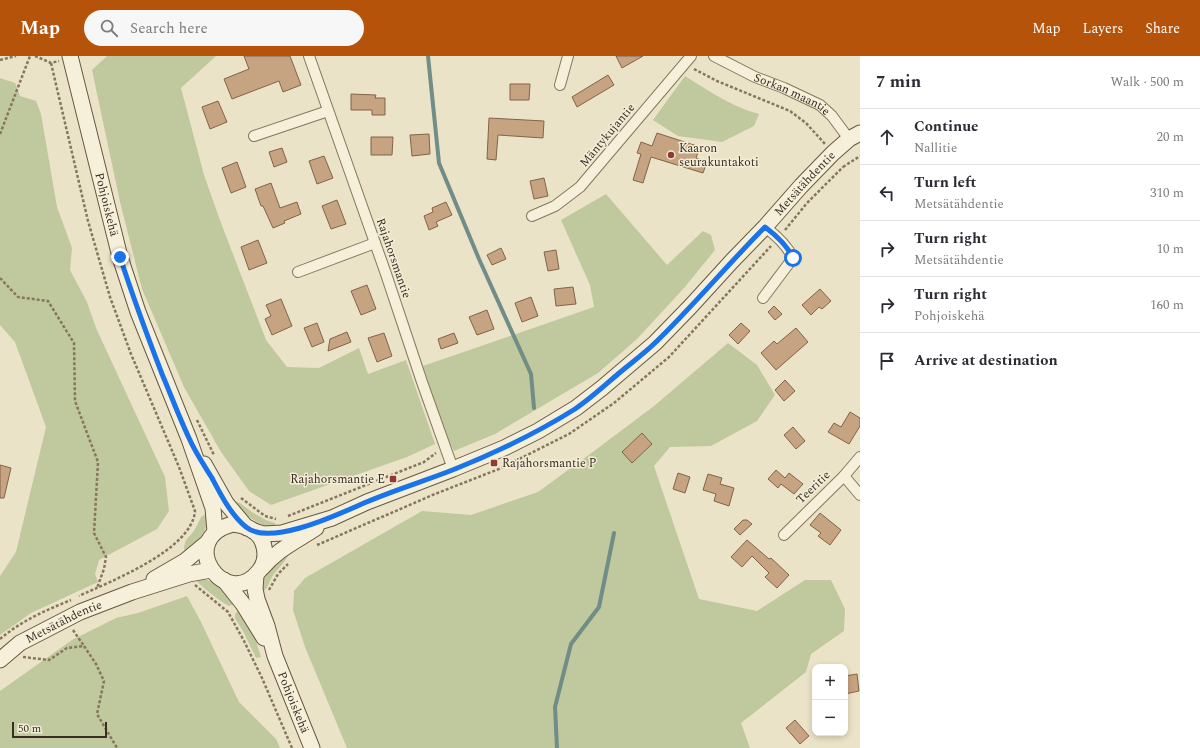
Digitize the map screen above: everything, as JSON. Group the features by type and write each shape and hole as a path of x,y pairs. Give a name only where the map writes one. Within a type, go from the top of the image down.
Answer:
{"main road":[{"name":"Pohjoiskehä","path":"70,56 120,257 138,312 189,439 204,487 213,508 211,537"},
{"name":"Metsätähdentie","path":"259,572 271,557 279,551 332,518 367,502 453,470 504,448 538,431 576,408 655,343 765,227 832,153 854,136"},
{"name":"Pohjoiskehä","path":"189,439 226,502 250,529"},
{"name":"Metsätähdentie","path":"250,529 264,534 282,533 332,518"},
{"path":"233,524 250,529 261,537 264,546 264,559 259,572 246,583 235,584 216,576 207,562 206,551 211,537 224,527 233,524"},
{"name":"Metsätähdentie","path":"2,657 20,643 80,612 132,592 187,567 211,537"},
{"name":"Metsätähdentie","path":"187,567 211,570"},
{"name":"Pohjoiskehä","path":"259,572 255,589 256,599 267,626 275,656 312,748"},
{"name":"Pohjoiskehä","path":"224,580 243,604 275,656"}],"street":[{"name":"Rajahorsmantie","path":"309,56 453,470"},
{"path":"560,85 568,56"},
{"name":"Sorkan maantie","path":"714,56 754,77 784,88 820,105 854,136"},
{"name":"Mäntykujantie","path":"532,216 555,206 580,187 687,59"},
{"path":"254,136 328,111"},
{"path":"763,298 793,258 789,250 765,227"},
{"path":"298,272 375,243"},
{"name":"Teeritie","path":"784,535 844,476 860,457"},
{"path":"844,476 860,495"}],"path":[{"path":"0,60 16,56"},
{"path":"0,134 30,56"},
{"path":"687,59 717,81 790,112 806,123 843,167 860,156"},
{"path":"0,639 11,630 44,610 97,588 143,566 179,540 191,526 195,519 196,511 131,354 110,297 88,221 51,63"},
{"path":"0,278 18,297 48,301 74,343 75,401 98,462 94,533 106,557 97,588"},
{"path":"195,416 216,458"},
{"path":"286,517 424,462 445,447"},
{"path":"238,496 265,516 277,519 281,518"},
{"path":"179,540 187,567 195,585 228,612 244,641 263,680 292,748"},
{"path":"66,619 96,664 104,681 97,714 117,748"},
{"path":"2,657 49,660 67,648 84,646"}],"green space":[{"path":"107,56 216,56 181,88 204,175 266,340 287,367 319,368 359,348 368,374 406,360 435,444 407,457 271,505 249,491 221,452 184,387 142,289 120,202 92,70"},
{"path":"685,76 730,103 759,114 754,126 722,142 678,136 653,120"},
{"path":"0,78 15,83 20,96 36,101 41,114 57,207 72,248 70,270 87,302 96,328 165,477 169,511 157,529 99,560 95,574 98,582 31,613 0,635 0,576 16,552 46,427 15,342 0,325"},
{"path":"606,194 667,265 703,231 711,235 715,250 684,288 637,339 598,373 495,434 454,451 446,435 423,366 594,307 590,285 561,220"},
{"path":"728,343 757,365 775,395 757,421 711,446 670,447 654,466 699,599 757,611 805,580 831,580 845,609 844,631 811,654 806,672 741,723 750,748 347,748 305,647 293,610 294,591 305,578 422,511 471,515 538,492 654,406"},
{"path":"237,502 266,520 275,523 276,528 263,525 253,519 233,503"},
{"path":"208,513 208,519 202,536 185,553 184,547 186,540 194,531 201,517"},
{"path":"287,552 288,556 261,593 263,581 269,571"},
{"path":"194,578 200,578 212,582 236,603 229,606 225,604 205,589"},
{"path":"187,596 239,702 276,739 280,748 0,748 0,691 72,640 116,618 138,613"},
{"path":"240,609 255,638 261,657 256,658 235,618 235,614"}],"building":[{"path":"244,56 290,56 301,85 283,92 279,81 232,99 224,79 249,69"},
{"path":"616,56 643,56 622,68"},
{"path":"608,75 614,85 577,107 572,97"},
{"path":"510,84 530,84 529,100 510,100"},
{"path":"351,94 376,95 375,98 385,98 385,115 372,115 372,110 351,110"},
{"path":"218,101 227,122 210,129 202,107"},
{"path":"489,118 544,121 543,138 498,135 496,160 487,159"},
{"name":"Kaaron seurakuntakoti","path":"657,133 700,147 696,158 707,162 703,173 651,157 643,183 633,180 641,154 637,153 641,142 652,146"},
{"path":"429,134 430,154 412,156 410,135"},
{"path":"371,137 393,137 392,155 371,155"},
{"path":"282,148 287,162 274,167 269,152"},
{"path":"324,156 333,178 317,184 309,161"},
{"path":"237,162 246,187 231,193 222,168"},
{"path":"544,178 548,196 534,199 530,181"},
{"path":"271,183 280,208 297,202 301,214 284,221 285,223 273,228 263,206 261,206 255,189"},
{"path":"337,200 346,224 331,229 322,206"},
{"path":"446,202 452,215 436,222 438,226 429,230 424,216 433,212 432,208"},
{"path":"258,240 267,263 249,270 241,247"},
{"path":"501,248 506,259 492,265 487,255"},
{"path":"556,250 559,269 548,271 544,252"},
{"path":"367,285 376,309 361,315 351,291"},
{"path":"573,287 576,304 556,306 554,289"},
{"path":"820,289 831,301 822,309 819,307 811,315 802,305"},
{"path":"531,297 538,316 522,322 515,303"},
{"path":"281,299 292,326 272,335 265,319 271,316 266,305"},
{"path":"774,306 782,314 775,320 768,312"},
{"path":"487,310 494,329 477,335 469,317"},
{"path":"317,323 324,342 312,347 304,328"},
{"path":"741,323 750,331 738,344 729,335"},
{"path":"796,328 808,342 776,370 761,353 774,341 777,344"},
{"path":"347,332 351,342 328,351 330,339"},
{"path":"384,333 392,356 377,362 368,338"},
{"path":"454,333 458,343 441,349 438,339"},
{"path":"785,380 795,391 784,401 775,390"},
{"path":"850,412 860,418 860,426 849,444 828,432 834,423 841,427"},
{"path":"793,427 805,441 796,449 784,435"},
{"path":"642,433 652,444 632,463 622,452"},
{"path":"0,465 11,468 4,498 0,498"},
{"path":"776,470 785,478 789,473 803,484 794,494 781,484 778,488 768,479"},
{"path":"678,473 690,477 685,493 673,489"},
{"path":"708,474 722,478 720,484 734,488 729,506 714,501 716,494 703,490"},
{"path":"820,513 841,530 830,545 818,536 821,533 810,525"},
{"path":"743,520 747,520 752,524 740,535 734,529"},
{"path":"747,540 769,559 771,558 789,575 777,588 765,577 769,573 752,556 742,567 731,557"},
{"path":"857,674 859,691 848,693 848,676"},
{"path":"795,720 809,736 800,744 786,728"}],"waterway":[{"path":"428,56 439,163 479,259 531,374 534,408"},
{"path":"557,748 555,707 571,644 599,607 614,533"}],"place":[{"name":"Kaaron seurakuntakoti","path":"671,155"},
{"name":"Rajahorsmantie P","path":"494,463"},
{"name":"Rajahorsmantie E","path":"393,479"}],"route":[{"path":"120,257 138,312 189,439 226,502 238,518 247,528 264,534 282,533 332,518 367,502 453,470 504,448 538,431 576,408 655,343 765,227 789,250 793,258"}]}
